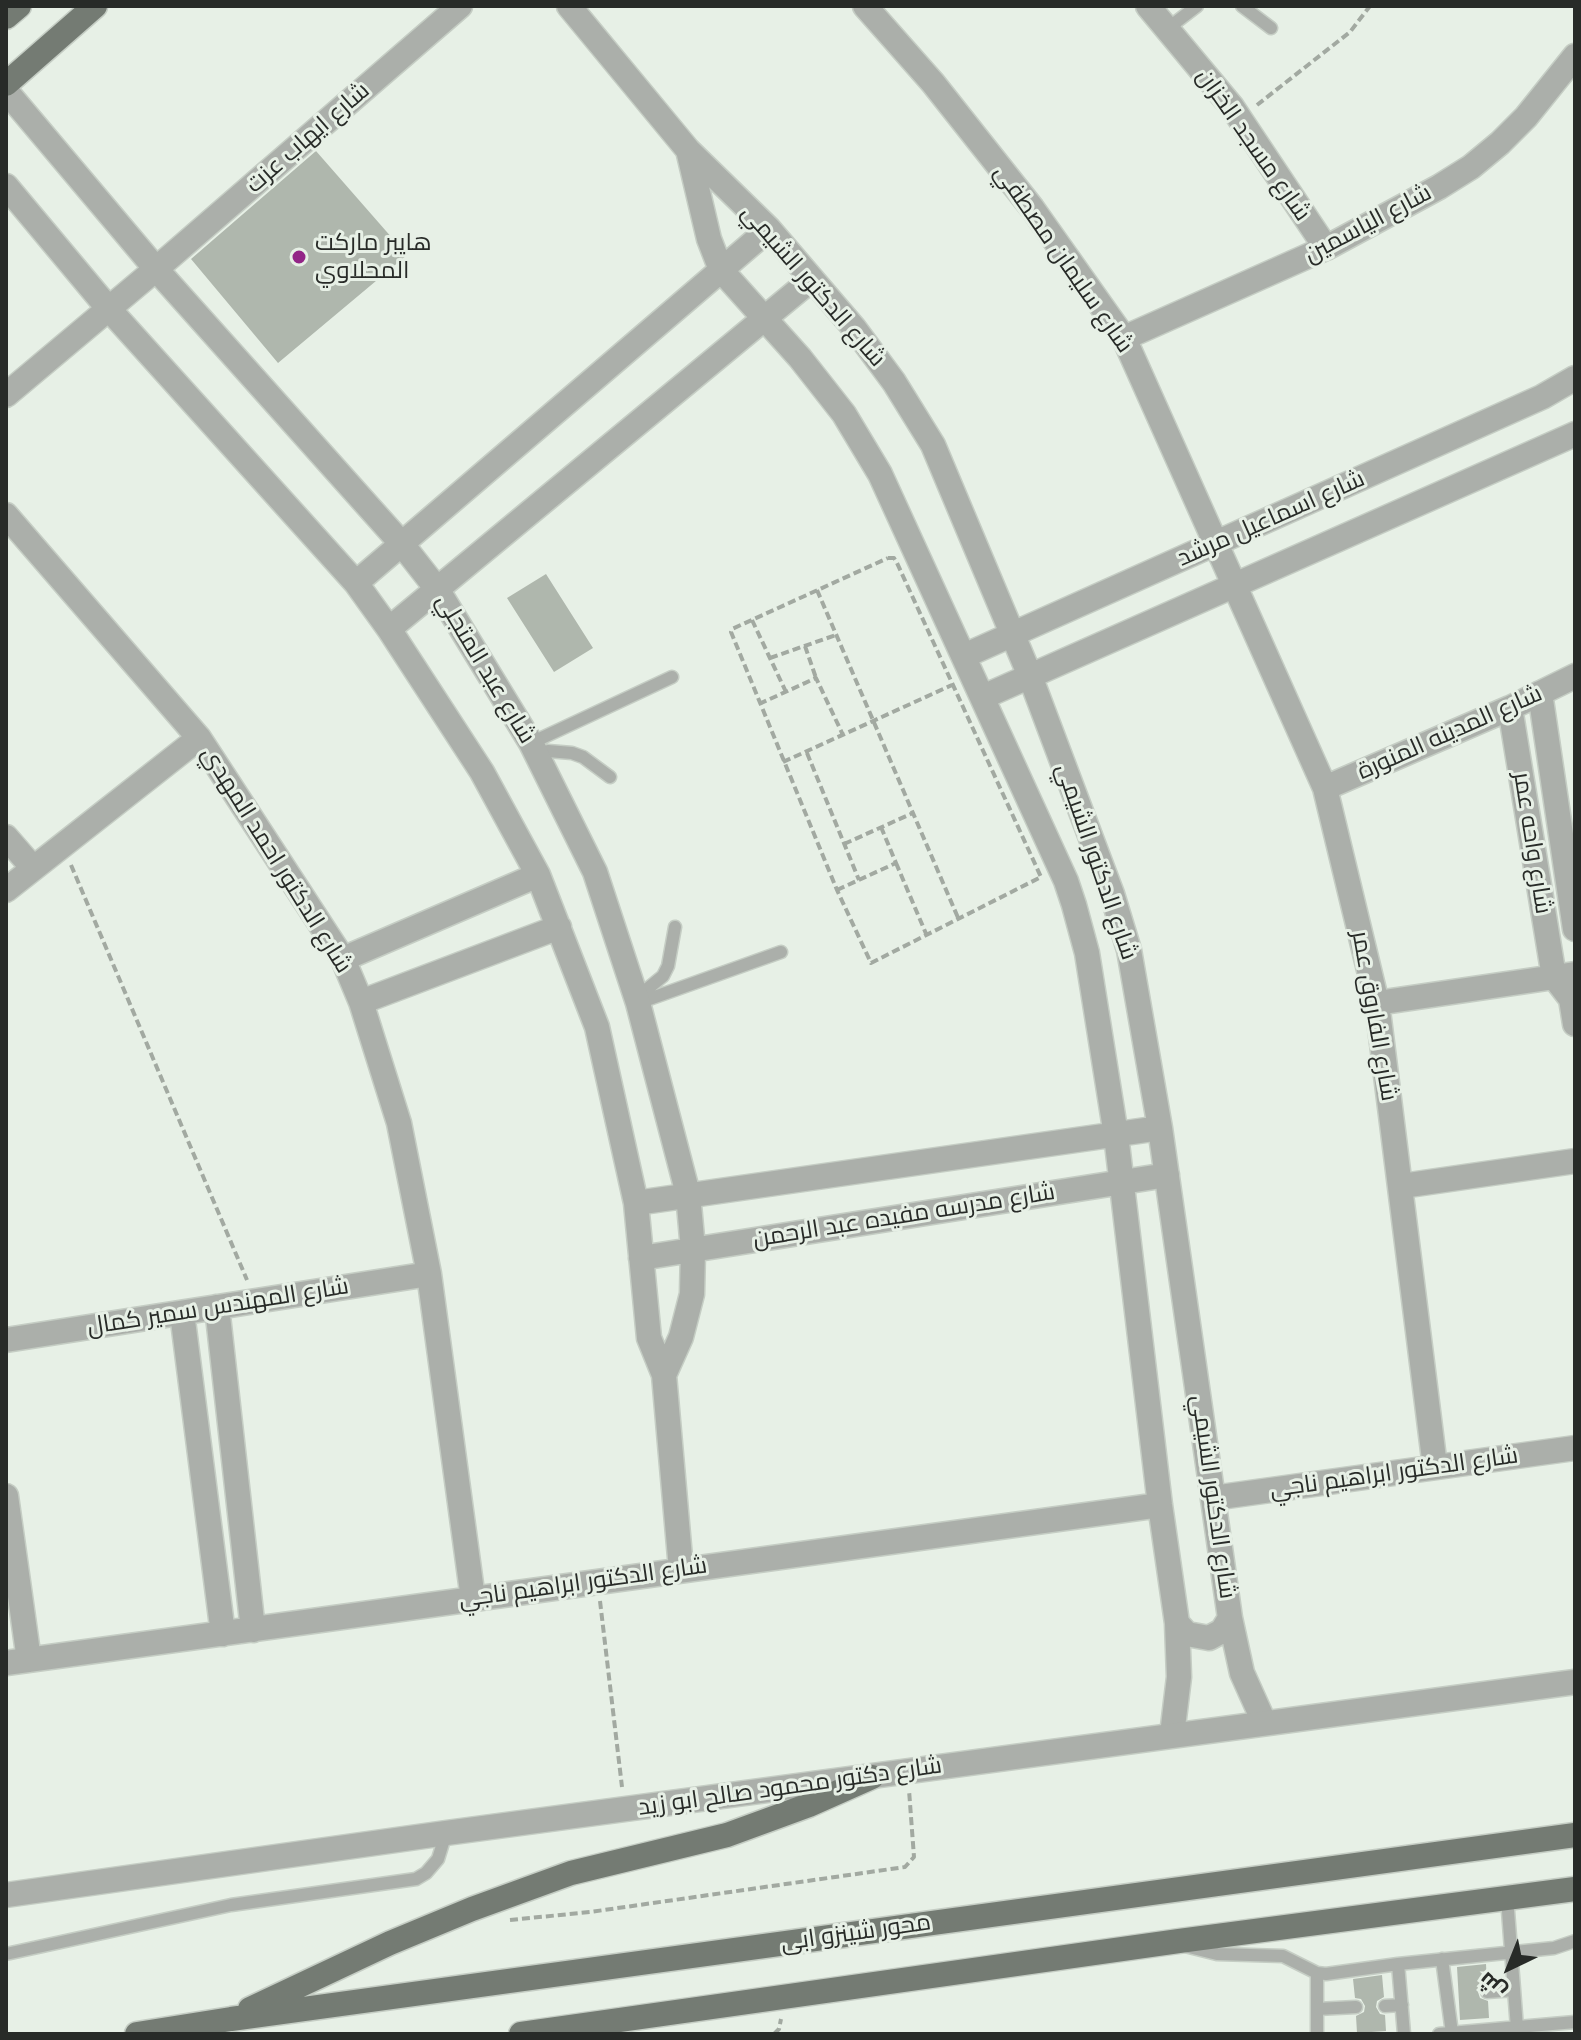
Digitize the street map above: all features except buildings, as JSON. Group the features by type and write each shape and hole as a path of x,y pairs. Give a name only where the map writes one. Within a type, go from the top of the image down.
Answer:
{"main road":[{"path":"6,17 19,6"},
{"path":"6,84 95,6"},
{"path":"231,2019 377,1949 472,1909 571,1873 682,1847 770,1821 872,1777"},
{"name":"محور شينزو ابى","path":"137,2034 1575,1835"},
{"path":"521,2034 1179,1941 1575,1889"}],"street":[{"name":"شارع ايهاب عزت","path":"6,395 460,6"},
{"name":"شارع الدكتور الشيمي","path":"569,6 688,150 769,229 854,328 894,382 933,445 1030,676 1121,921 1135,978 1167,1175 1230,1618 1242,1673 1264,1722"},
{"name":"شارع سليمان مصطفي","path":"865,6 933,83 1022,195 1124,338 1235,585"},
{"name":"شارع مسجد الخزان","path":"1148,6 1240,119 1326,248"},
{"name":"شارع الياسمين","path":"1124,338 1326,248 1471,167 1526,117 1575,56"},
{"name":"شارع عبد المتجلي","path":"6,91 156,269 401,543 437,589 534,748 595,872 637,998 688,1194 693,1249 692,1294 681,1337 664,1375"},
{"name":"شارع الدكتور الشيمي","path":"688,150 709,239 721,270 844,414 880,474 969,678 1066,881 1074,905 1089,966 1116,1135 1177,1623 1179,1677 1172,1735"},
{"name":"شارع عبد المتجلي","path":"6,186 108,308 356,583 482,772 538,875 597,1027 636,1203 649,1338 664,1375 681,1569"},
{"path":"356,583 769,229"},
{"path":"389,629 812,279"},
{"name":"شارع اسماعيل مرشد","path":"969,678 1010,634 1542,397 1575,378"},
{"name":"شارع اسماعيل مرشد","path":"969,678 1030,676 1575,434"},
{"name":"شارع الدكتور احمد المهدي","path":"6,515 199,738 343,959 361,1002 399,1123 429,1274 473,1599"},
{"name":"شارع الفاروق عمر","path":"1235,585 1325,788 1377,1003 1435,1467"},
{"name":"شارع المدينه المنورة","path":"1325,788 1510,708 1575,676"},
{"name":"شارع واحه عمر","path":"1540,693 1575,929"},
{"name":"شارع واحه عمر","path":"1510,708 1564,976"},
{"path":"6,889 199,738"},
{"path":"6,837 33,868"},
{"path":"343,959 538,875"},
{"path":"361,1002 559,927"},
{"path":"1377,1003 1564,976 1573,995 1575,1024"},
{"name":"شارع مدرسه مفيده عبد الرحمن","path":"636,1203 1160,1128"},
{"path":"1402,1186 1575,1161"},
{"name":"شارع مدرسه مفيده عبد الرحمن","path":"641,1258 1167,1175"},
{"name":"شارع المهندس سمير كمال","path":"6,1340 429,1274"},
{"path":"217,1307 253,1630"},
{"path":"182,1313 223,1634"},
{"name":"شارع الدكتور ابراهيم ناجي","path":"1213,1498 1575,1448"},
{"path":"6,1496 18,1662"},
{"name":"شارع الدكتور ابراهيم ناجي","path":"18,1662 1160,1505"},
{"path":"1177,1623 1187,1634 1209,1638 1222,1631 1230,1618"},
{"name":"شارع دكتور محمود صالح ابو زيد","path":"6,1895 1575,1682"}],"lane":[{"path":"1167,29 1197,6"},
{"path":"1242,6 1271,28"},
{"path":"534,748 672,677"},
{"path":"534,748 583,757 610,777"},
{"path":"637,998 663,976 668,966 675,927"},
{"path":"637,998 781,952"},
{"path":"9,1950 231,1905 416,1879 433,1867 443,1851 446,1833"},
{"path":"1507,1898 1517,2028"},
{"path":"1179,1941 1187,1948 1207,1953 1283,1956 1317,1973 1326,1974 1554,1948 1575,1941"},
{"path":"1442,1959 1452,1994 1452,2033"},
{"path":"1398,1964 1404,2034"},
{"path":"1317,1973 1317,2034"},
{"path":"1487,1992 1514,1990"},
{"path":"1385,2006 1402,2005"},
{"path":"1317,2009 1356,2007"},
{"path":"1439,2034 1575,2022"}],"path":[{"path":"1240,119 1350,32 1370,6"},
{"path":"894,558 969,678 1041,873 1040,880 871,963 783,762 731,636 732,629 894,558"},
{"path":"817,590 959,920"},
{"path":"752,620 786,692"},
{"path":"770,658 836,635"},
{"path":"805,646 816,678 843,735"},
{"path":"759,704 816,678"},
{"path":"783,762 969,678"},
{"path":"806,752 859,880"},
{"path":"844,844 913,813"},
{"path":"881,827 927,936"},
{"path":"63,845 256,1301"},
{"path":"837,890 896,863"},
{"path":"598,1581 624,1809"},
{"path":"503,1921 590,1912 905,1867 914,1857 908,1772"}],"place":[{"name":"هايبر ماركت المحلاوي","path":"299,257"}]}
